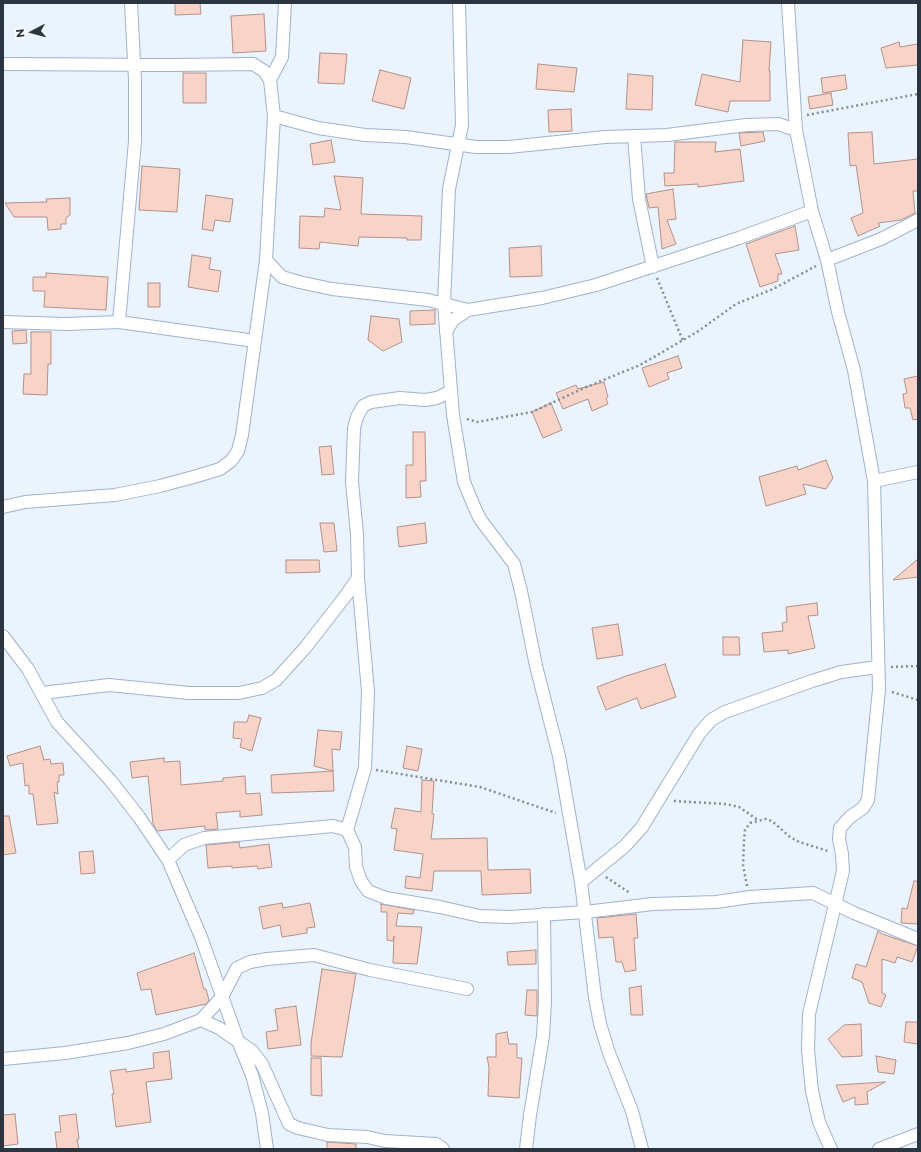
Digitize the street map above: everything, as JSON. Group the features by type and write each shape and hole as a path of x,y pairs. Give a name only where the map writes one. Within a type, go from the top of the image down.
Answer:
{"street":[{"path":"119,322 135,141 135,80 133,65 131,3"},
{"path":"270,80 282,57 285,3"},
{"path":"460,3 462,116 449,189 444,304 453,415 464,482 472,504 480,519 514,564 536,666 559,756 581,882 595,996 600,1024 609,1053 632,1111 642,1149"},
{"path":"788,3 796,130 812,211 827,260 838,312 854,370 874,481 879,689 868,800 863,808 850,817 840,828 839,839 843,871 834,903 809,1014 808,1050 812,1091 819,1122 831,1149"},
{"path":"3,64 253,64 264,71 270,80 274,116 266,260 248,400 238,451 231,461 220,469 160,486 115,495 25,502 3,507"},
{"path":"274,116 318,128 365,135 406,137 457,145 509,147 634,136 667,135 746,125 778,124 796,130"},
{"path":"634,136 639,199 653,267"},
{"path":"266,260 282,277 299,282 332,289 396,295 468,310 542,298 596,285 653,267 812,211"},
{"path":"827,260 881,239 918,220"},
{"path":"446,332 453,320 468,310"},
{"path":"3,322 59,324 119,322 255,341"},
{"path":"451,391 436,398 425,400 400,398 371,402 363,406 357,417 354,428 352,482 357,534 358,578 368,692 365,768 347,830 355,847 356,867 361,881 368,891 386,898 440,907 480,916 510,917 585,912 653,904 716,902 750,897 813,893 918,939"},
{"path":"874,481 918,472"},
{"path":"42,693 109,685 190,693 239,693 262,688 276,680 305,648 358,578"},
{"path":"3,636 28,669 57,722 111,781 139,817 168,860 201,937 238,1041 252,1074 262,1113 267,1149"},
{"path":"581,882 625,846 642,827 698,734 711,720 725,712 840,672 878,667"},
{"path":"168,860 184,845 204,838 333,826 347,830"},
{"path":"526,1149 543,1036 545,1002 544,914"},
{"path":"3,1059 65,1053 128,1043 164,1034 201,1020 222,997 237,968 250,962 267,959 314,955 370,970 467,989"},
{"path":"201,1020 219,1028 252,1051 262,1064 289,1124 298,1128 328,1135 367,1137 385,1141 436,1144 443,1149"},
{"path":"879,1149 918,1134"}],"path":[{"path":"796,118 918,94"},
{"path":"453,415 477,422 532,412 584,388 640,365 683,340 736,304 773,289 827,260"},
{"path":"653,267 683,340"},
{"path":"878,667 918,666"},
{"path":"879,689 918,700"},
{"path":"365,768 480,787 569,818"},
{"path":"659,799 726,804 740,807 758,820"},
{"path":"750,897 743,865 744,830 750,823 766,819 772,821 798,842 818,849 842,854"},
{"path":"597,870 624,890 653,904"}],"building":[{"path":"175,3 200,3 201,14 175,15"},
{"path":"264,14 266,51 233,53 231,16"},
{"path":"743,40 771,42 769,71 770,101 730,101 728,112 695,105 702,74 740,82"},
{"path":"899,42 900,47 918,44 918,65 886,68 881,48"},
{"path":"320,53 347,54 344,84 318,83"},
{"path":"538,64 577,68 574,92 536,89"},
{"path":"380,70 411,78 404,109 372,101"},
{"path":"183,73 206,73 206,103 183,103"},
{"path":"628,74 653,76 652,110 626,109"},
{"path":"845,75 847,89 823,93 821,78"},
{"path":"831,93 833,105 810,109 808,97"},
{"path":"571,109 572,131 549,132 548,110"},
{"path":"763,132 765,141 741,146 739,133"},
{"path":"872,132 874,164 918,159 918,191 913,191 915,213 901,220 878,223 880,226 858,236 851,218 863,213 856,165 850,166 848,133"},
{"path":"331,140 335,162 313,165 310,144"},
{"path":"675,142 716,142 715,152 740,149 744,181 698,187 698,184 665,186 664,173 674,173"},
{"path":"142,166 180,169 177,212 139,210"},
{"path":"334,176 363,178 361,214 422,216 421,240 407,240 407,238 359,237 358,246 320,242 319,249 299,248 300,216 324,217 325,208 341,210"},
{"path":"673,189 676,219 667,220 676,244 662,249 658,207 649,208 646,194"},
{"path":"206,195 233,199 230,222 215,220 213,231 202,229"},
{"path":"70,198 70,215 66,218 66,224 61,224 61,229 48,230 47,217 14,217 5,203 47,202 46,199"},
{"path":"795,226 799,250 775,254 782,274 778,274 778,281 760,287 746,244"},
{"path":"541,246 542,276 510,277 509,248"},
{"path":"192,255 211,258 209,269 221,271 218,292 188,287"},
{"path":"46,273 108,277 106,310 44,307 45,291 33,291 33,277 46,277"},
{"path":"148,283 160,283 160,307 148,307"},
{"path":"435,310 435,324 410,325 410,311"},
{"path":"371,316 399,319 402,342 383,351 368,340"},
{"path":"26,330 27,343 13,344 12,331"},
{"path":"31,332 51,332 51,364 48,364 47,395 23,394 24,374 31,374"},
{"path":"678,356 682,368 667,373 669,379 649,387 642,368"},
{"path":"918,376 918,419 913,420 910,408 905,408 903,394 907,393 904,379"},
{"path":"604,382 608,397 606,398 608,404 592,411 588,399 563,409 556,393 576,385 578,389"},
{"path":"551,403 562,430 543,438 532,412"},
{"path":"413,432 425,432 426,481 420,481 421,497 406,498 406,465 413,465"},
{"path":"331,446 334,474 322,475 319,447"},
{"path":"826,460 833,478 826,489 803,484 806,494 766,506 759,477 797,466 798,470"},
{"path":"320,523 334,523 337,551 324,552"},
{"path":"425,523 427,543 399,547 397,527"},
{"path":"918,559 918,577 893,580"},
{"path":"286,560 319,560 320,572 286,573"},
{"path":"817,603 818,615 808,616 815,648 788,654 788,650 764,652 762,633 783,631 782,623 787,622 786,607"},
{"path":"618,624 623,655 597,659 592,628"},
{"path":"723,637 739,637 740,655 723,655"},
{"path":"665,664 676,697 641,709 637,698 606,710 597,687"},
{"path":"249,715 261,718 252,751 240,747 242,739 233,738 234,722 247,722"},
{"path":"318,730 342,732 340,750 332,749 333,771 314,766"},
{"path":"40,746 44,760 50,759 51,764 63,763 64,775 59,775 59,782 57,782 58,794 54,792 58,823 37,825 33,794 29,794 29,785 25,786 23,763 10,766 7,756"},
{"path":"407,746 422,749 418,771 403,768"},
{"path":"164,758 164,762 180,761 181,785 223,781 223,778 245,776 246,794 260,793 262,815 240,817 240,811 216,813 218,829 205,830 205,826 157,831 153,824 148,776 132,778 130,762"},
{"path":"333,771 334,791 272,793 271,775"},
{"path":"422,780 434,781 432,814 434,814 431,839 487,838 488,870 530,869 531,893 482,895 481,871 434,871 432,891 405,888 406,876 420,878 423,854 394,850 397,829 391,828 395,808 421,812"},
{"path":"3,816 9,816 16,853 3,855"},
{"path":"239,842 240,848 269,844 272,867 258,869 257,866 208,868 206,845"},
{"path":"93,851 95,873 81,874 79,852"},
{"path":"914,881 918,881 918,924 901,923 902,908 907,909"},
{"path":"282,903 283,908 310,903 315,927 307,928 307,933 282,937 280,925 263,929 259,907"},
{"path":"381,904 414,910 413,914 398,913 396,926 422,927 417,964 393,963 394,936 393,941 387,940 387,912 381,912"},
{"path":"636,914 638,938 634,938 636,970 625,972 622,962 616,962 613,937 599,938 597,918"},
{"path":"878,931 882,934 918,946 912,962 897,957 895,963 882,959 882,993 886,995 881,1007 869,1003 862,982 852,978 856,964 866,967"},
{"path":"536,950 536,964 508,965 507,952"},
{"path":"194,953 204,989 206,989 209,1000 206,1004 156,1015 151,989 141,990 137,973"},
{"path":"322,969 356,974 342,1057 311,1056 311,1043"},
{"path":"641,986 643,1015 631,1015 629,988"},
{"path":"527,990 537,990 537,1016 525,1015"},
{"path":"296,1006 301,1045 268,1049 266,1032 278,1030 275,1009"},
{"path":"906,1022 918,1022 918,1044 904,1042"},
{"path":"861,1024 862,1056 842,1057 828,1039 844,1025"},
{"path":"507,1032 509,1044 517,1044 517,1058 522,1058 519,1098 488,1096 489,1067 487,1057 496,1057 496,1034"},
{"path":"169,1051 172,1079 146,1082 151,1122 116,1127 112,1094 114,1094 110,1071 126,1069 126,1072 154,1068 153,1053"},
{"path":"876,1056 896,1060 894,1074 878,1072"},
{"path":"311,1058 321,1058 322,1096 311,1095"},
{"path":"885,1082 867,1092 868,1104 855,1105 855,1097 843,1102 836,1085"},
{"path":"15,1114 18,1144 3,1146 3,1115"},
{"path":"76,1114 79,1149 57,1149 55,1132 61,1132 59,1116"},
{"path":"327,1142 356,1144 356,1149 327,1149"}]}
